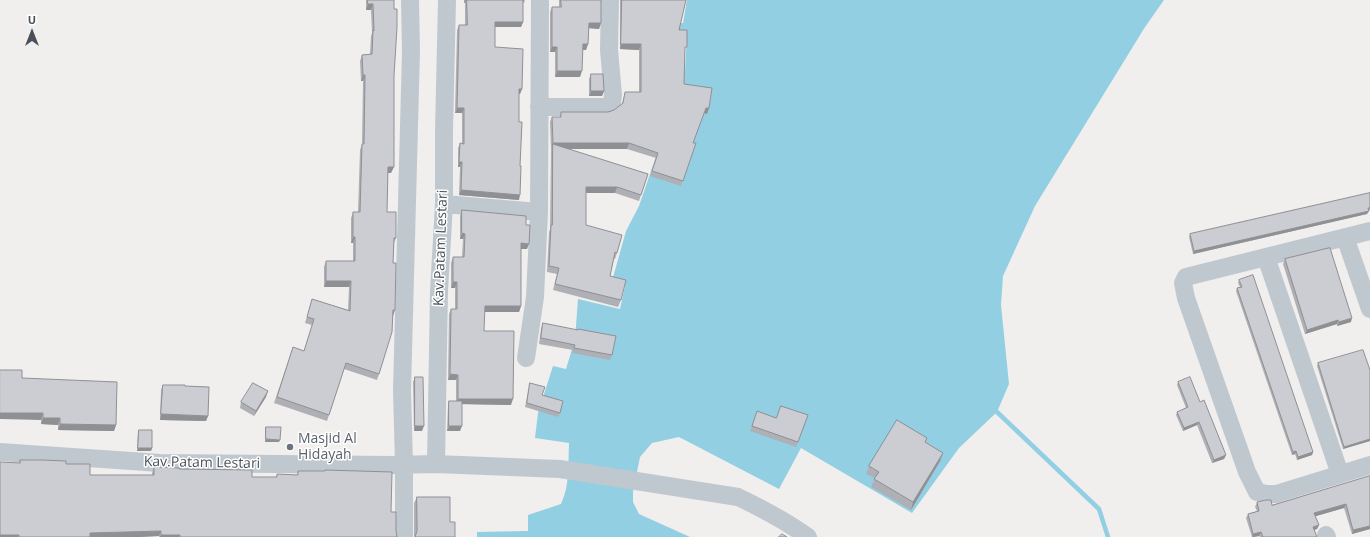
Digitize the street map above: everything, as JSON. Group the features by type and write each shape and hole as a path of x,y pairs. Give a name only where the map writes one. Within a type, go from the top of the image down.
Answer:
{"street":[{"path":"404,537 402,390 411,51 410,0"},
{"name":"Kav.Patam Lestari","path":"0,452 160,463 436,464 439,291 444,204 446,0"},
{"path":"526,358 535,297 539,212 540,0"},
{"path":"539,107 606,107 612,103 613,94 609,50 610,0"},
{"path":"444,204 539,212"},
{"path":"1370,230 1186,277 1183,283 1186,298 1247,472 1257,492 1276,494 1370,464"},
{"path":"1345,237 1370,309"},
{"path":"1266,257 1340,474"},
{"path":"436,464 560,469 738,497 790,524 808,537"}],"water":[{"path":"687,0 1164,0 1145,27 1035,206 1003,276 1001,305 1009,384 997,412 959,448 912,513 801,448 779,489 679,437 652,443 640,457 633,492 633,502 639,514 690,537 477,537 477,532 528,531 528,515 561,504 564,497 568,474 569,443 535,438 538,413 553,366 566,369 575,339 578,299 620,309 625,286 612,281 626,231 639,206 662,139 673,73 685,72 687,34 646,23 683,23"}],"building":[{"path":"368,0 394,0 394,9 397,9 394,76 394,167 388,167 387,212 396,212 396,238 394,238 393,263 396,263 395,310 393,310 392,332 379,374 346,363 329,415 277,397 293,347 304,351 314,319 307,317 312,299 350,311 351,281 326,281 326,261 355,261 353,212 360,212 362,144 364,144 365,75 363,75 362,55 372,54 373,30 374,31 373,4 368,4"},
{"path":"467,0 523,0 523,22 495,22 495,47 523,49 522,89 519,89 519,122 522,122 520,195 461,190 462,162 459,162 460,143 464,144 464,108 457,108 459,25 467,25"},
{"path":"561,0 601,0 601,23 589,23 588,44 583,44 582,71 557,71 557,47 552,47 552,7 561,7"},
{"path":"622,0 686,0 679,30 687,30 684,84 712,88 709,108 706,108 693,143 696,143 683,181 652,171 658,153 629,143 553,143 552,117 561,117 561,112 608,112 614,110 623,103 625,92 641,92 641,44 621,44"},
{"path":"591,74 603,74 604,91 591,91"},
{"path":"553,144 648,174 641,195 617,187 586,187 586,225 622,235 617,253 615,252 610,276 626,280 621,300 555,284 559,268 549,266 552,225"},
{"path":"1370,193 1369,211 1194,251 1190,234"},
{"path":"462,210 526,216 526,225 530,225 529,244 521,243 521,306 485,306 484,331 514,331 513,399 458,399 458,375 450,374 451,309 457,309 457,282 453,282 453,257 464,257 465,234 462,233"},
{"path":"1330,248 1352,318 1339,322 1338,320 1307,330 1285,259"},
{"path":"1253,275 1313,452 1298,457 1296,451 1293,452 1237,288 1242,287 1239,280"},
{"path":"543,323 616,336 612,355 574,348 575,345 541,338"},
{"path":"1363,350 1370,370 1370,439 1344,447 1318,363"},
{"path":"0,370 22,370 22,378 117,382 116,425 60,424 60,418 43,418 43,413 0,413"},
{"path":"415,377 423,377 424,426 415,426"},
{"path":"1190,377 1200,402 1204,400 1226,455 1214,460 1199,422 1184,428 1177,412 1188,407 1178,382"},
{"path":"253,383 268,391 256,411 241,402"},
{"path":"530,383 545,387 542,395 563,401 560,413 527,403"},
{"path":"163,385 209,387 208,416 161,414"},
{"path":"449,401 462,401 462,426 449,426"},
{"path":"781,406 808,415 798,442 752,426 757,411 776,418"},
{"path":"897,420 927,438 925,442 943,453 913,502 874,479 879,472 869,466"},
{"path":"266,427 281,427 280,440 266,439"},
{"path":"139,430 152,430 152,448 138,448"},
{"path":"20,460 66,461 66,464 90,464 90,475 154,475 154,467 179,469 252,470 252,477 277,477 277,474 298,475 298,471 325,470 392,472 391,512 396,512 397,537 180,537 180,535 161,535 161,531 90,533 90,537 19,537 19,535 0,535 0,462 20,463"},
{"path":"1370,476 1370,526 1353,530 1346,504 1314,513 1319,525 1313,527 1317,537 1263,537 1261,532 1253,534 1248,514 1259,511 1257,502 1271,500 1272,505"},
{"path":"417,497 450,497 450,522 455,522 455,537 415,537 417,531"},
{"path":"782,534 787,537 779,537"}],"waterway":[{"path":"997,412 1099,509 1108,537"}],"place":[{"name":"Masjid Al Hidayah","path":"290,447"}]}
